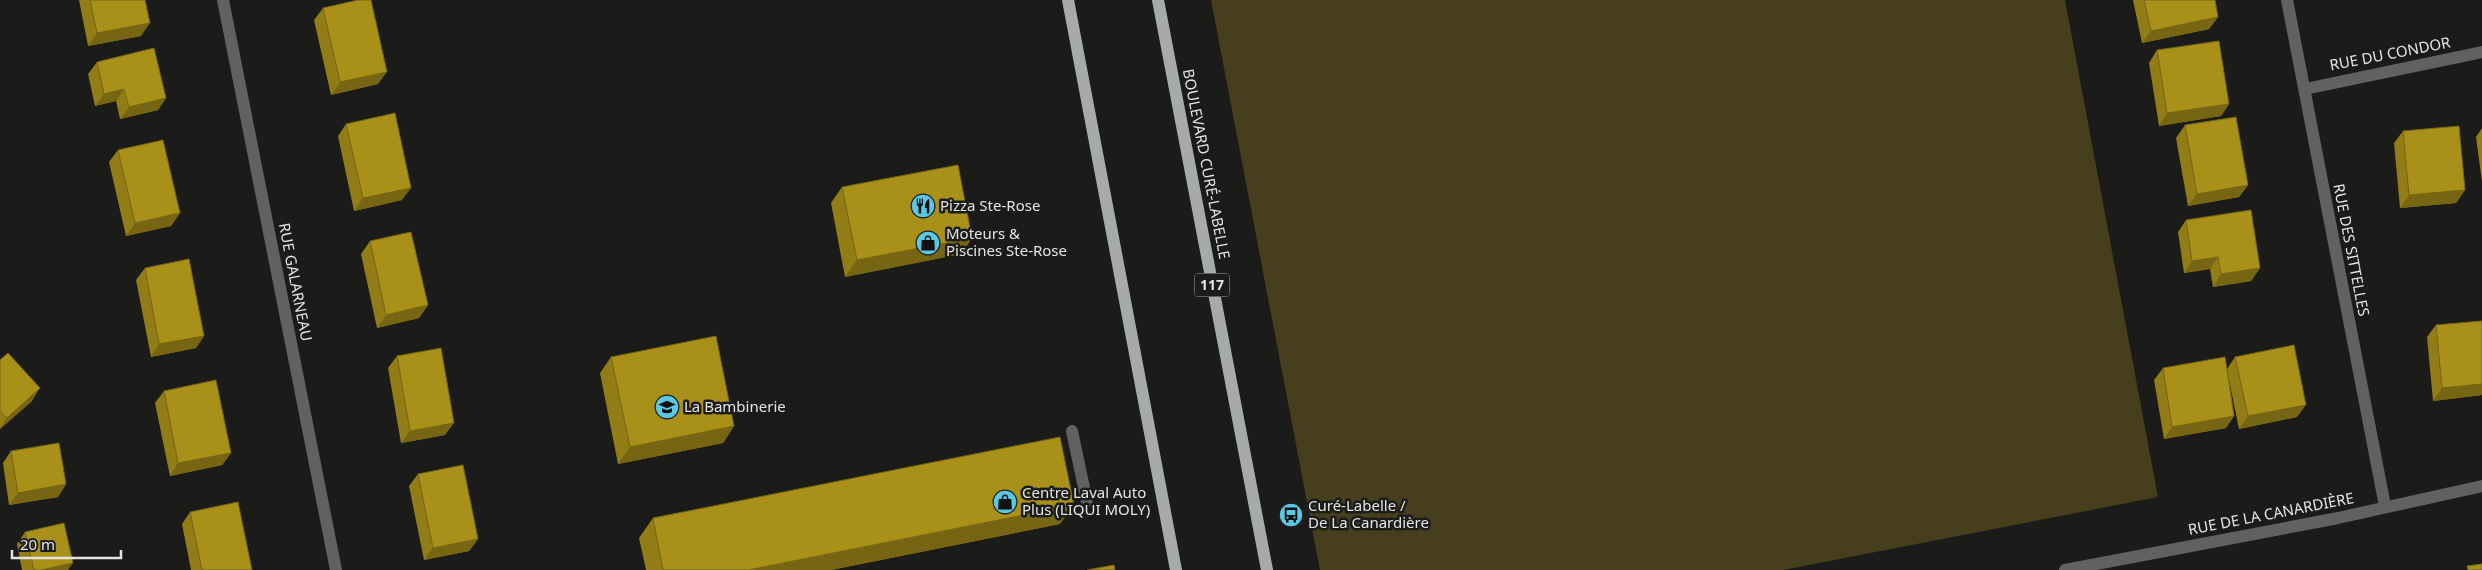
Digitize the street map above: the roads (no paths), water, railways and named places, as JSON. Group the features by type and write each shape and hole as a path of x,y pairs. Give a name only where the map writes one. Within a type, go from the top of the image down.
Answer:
{"main road":[{"path":"1068,0 1176,570"},
{"name":"BOULEVARD CURÉ-LABELLE","path":"1158,0 1267,570"}],"street":[{"name":"RUE GALARNEAU","path":"223,0 336,570"},
{"name":"RUE DES SITTELLES","path":"2287,0 2345,308 2385,506"},
{"name":"RUE DU CONDOR","path":"2305,88 2482,52"},
{"path":"1072,431 1087,502"},
{"name":"RUE DE LA CANARDIÈRE","path":"2065,570 2338,518 2385,506 2482,486"}],"place":[{"name":"Pizza Ste-Rose","path":"923,206"},
{"name":"Moteurs & Piscines Ste-Rose","path":"928,243"},
{"name":"La Bambinerie","path":"667,407"},
{"name":"Centre Laval Auto Plus (LIQUI MOLY)","path":"1005,502"},
{"name":"Curé-Labelle / De La Canardière","path":"1291,515"}]}
